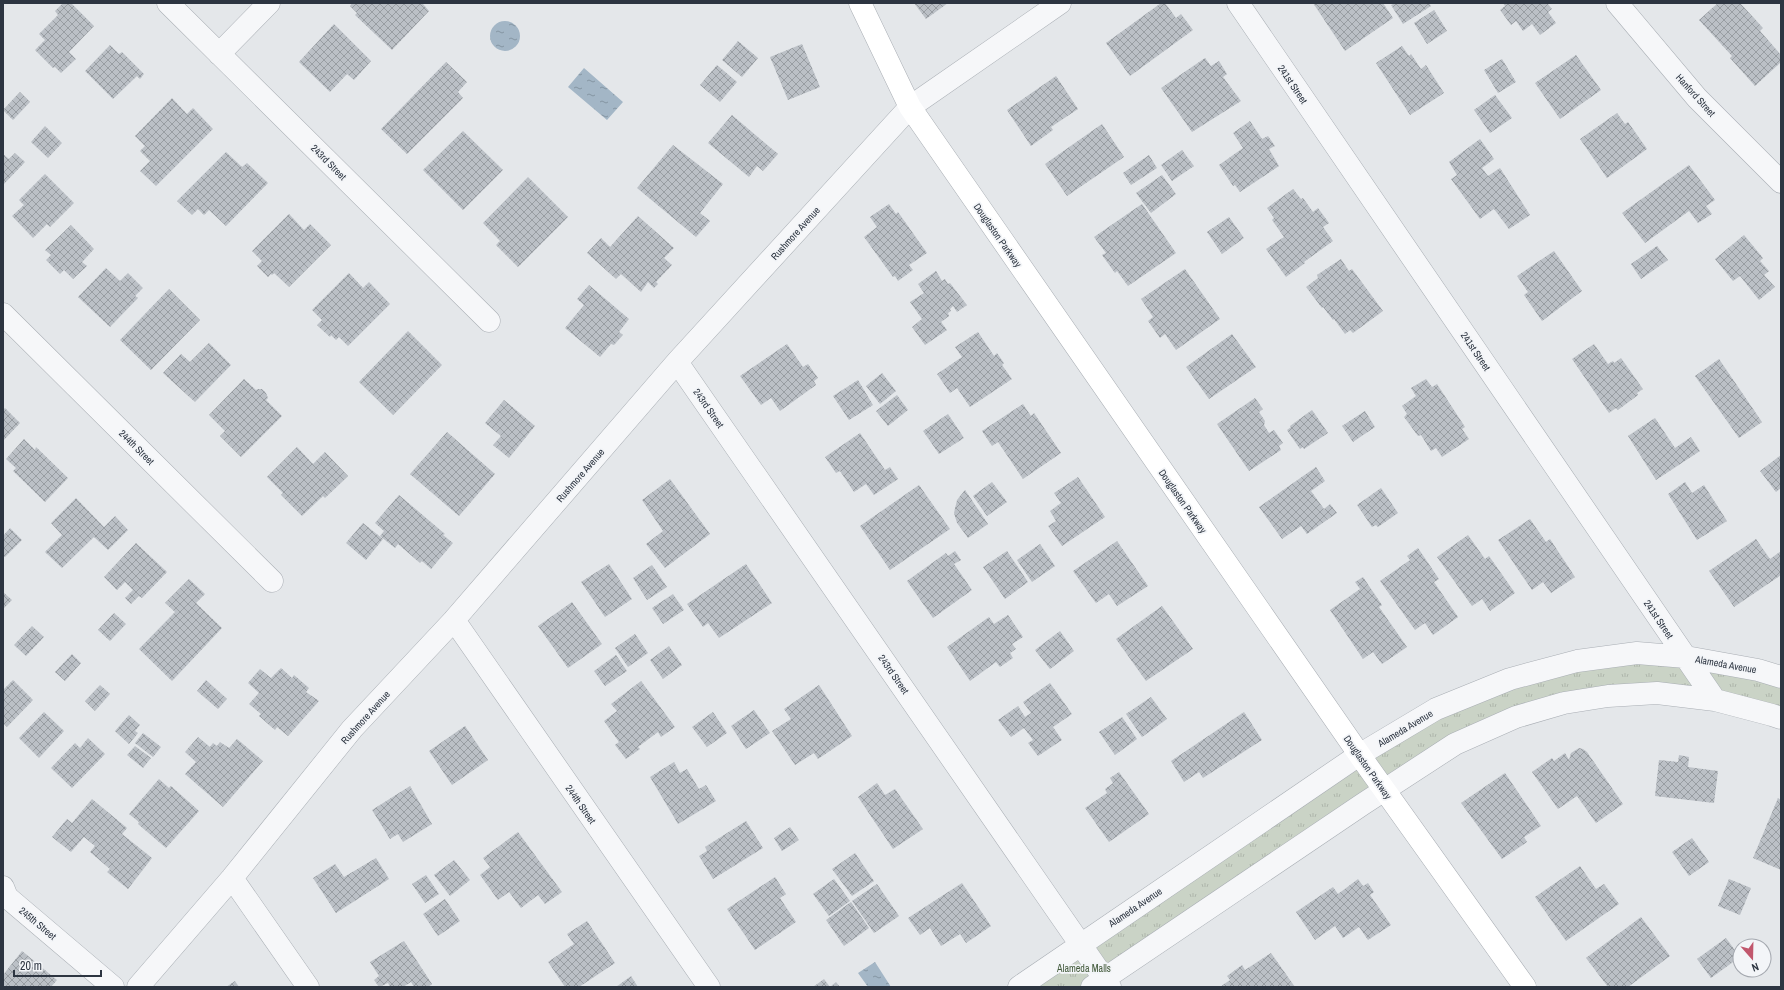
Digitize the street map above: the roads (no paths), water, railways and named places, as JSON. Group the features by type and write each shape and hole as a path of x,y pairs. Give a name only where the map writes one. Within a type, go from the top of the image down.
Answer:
{"main road":[{"name":"Douglaston Parkway","path":"860,3 910,107 1384,790 1525,987"}],"street":[{"name":"243rd Street","path":"168,3 489,321"},
{"path":"219,54 269,3"},
{"name":"Rushmore Avenue","path":"138,987 232,878 352,729 454,620 677,362 910,107 1060,3"},
{"name":"241st Street","path":"1238,3 1715,700"},
{"name":"Hanford Street","path":"1617,3 1697,98 1781,182"},
{"name":"244th Street","path":"3,314 272,581"},
{"name":"243rd Street","path":"677,362 1085,952 1102,984"},
{"name":"244th Street","path":"454,620 709,987"},
{"name":"Alameda Avenue","path":"1019,987 1085,952 1360,755 1436,709 1510,679 1577,661 1637,653 1686,657 1758,670 1781,677"},
{"path":"1102,984 1384,790 1455,744 1516,717 1564,703 1608,696 1657,693 1715,700 1781,718"},
{"path":"232,878 308,987"},
{"name":"245th Street","path":"3,887 7,897 113,987"}],"water":[{"path":"505,21 516,25 520,36 516,47 505,51 494,47 490,36 494,25"},
{"path":"584,68 623,102 607,120 568,87"},
{"path":"875,962 891,987 868,987 858,973"}],"park label":[{"name":"Alameda Malls","path":"1084,968"}]}
